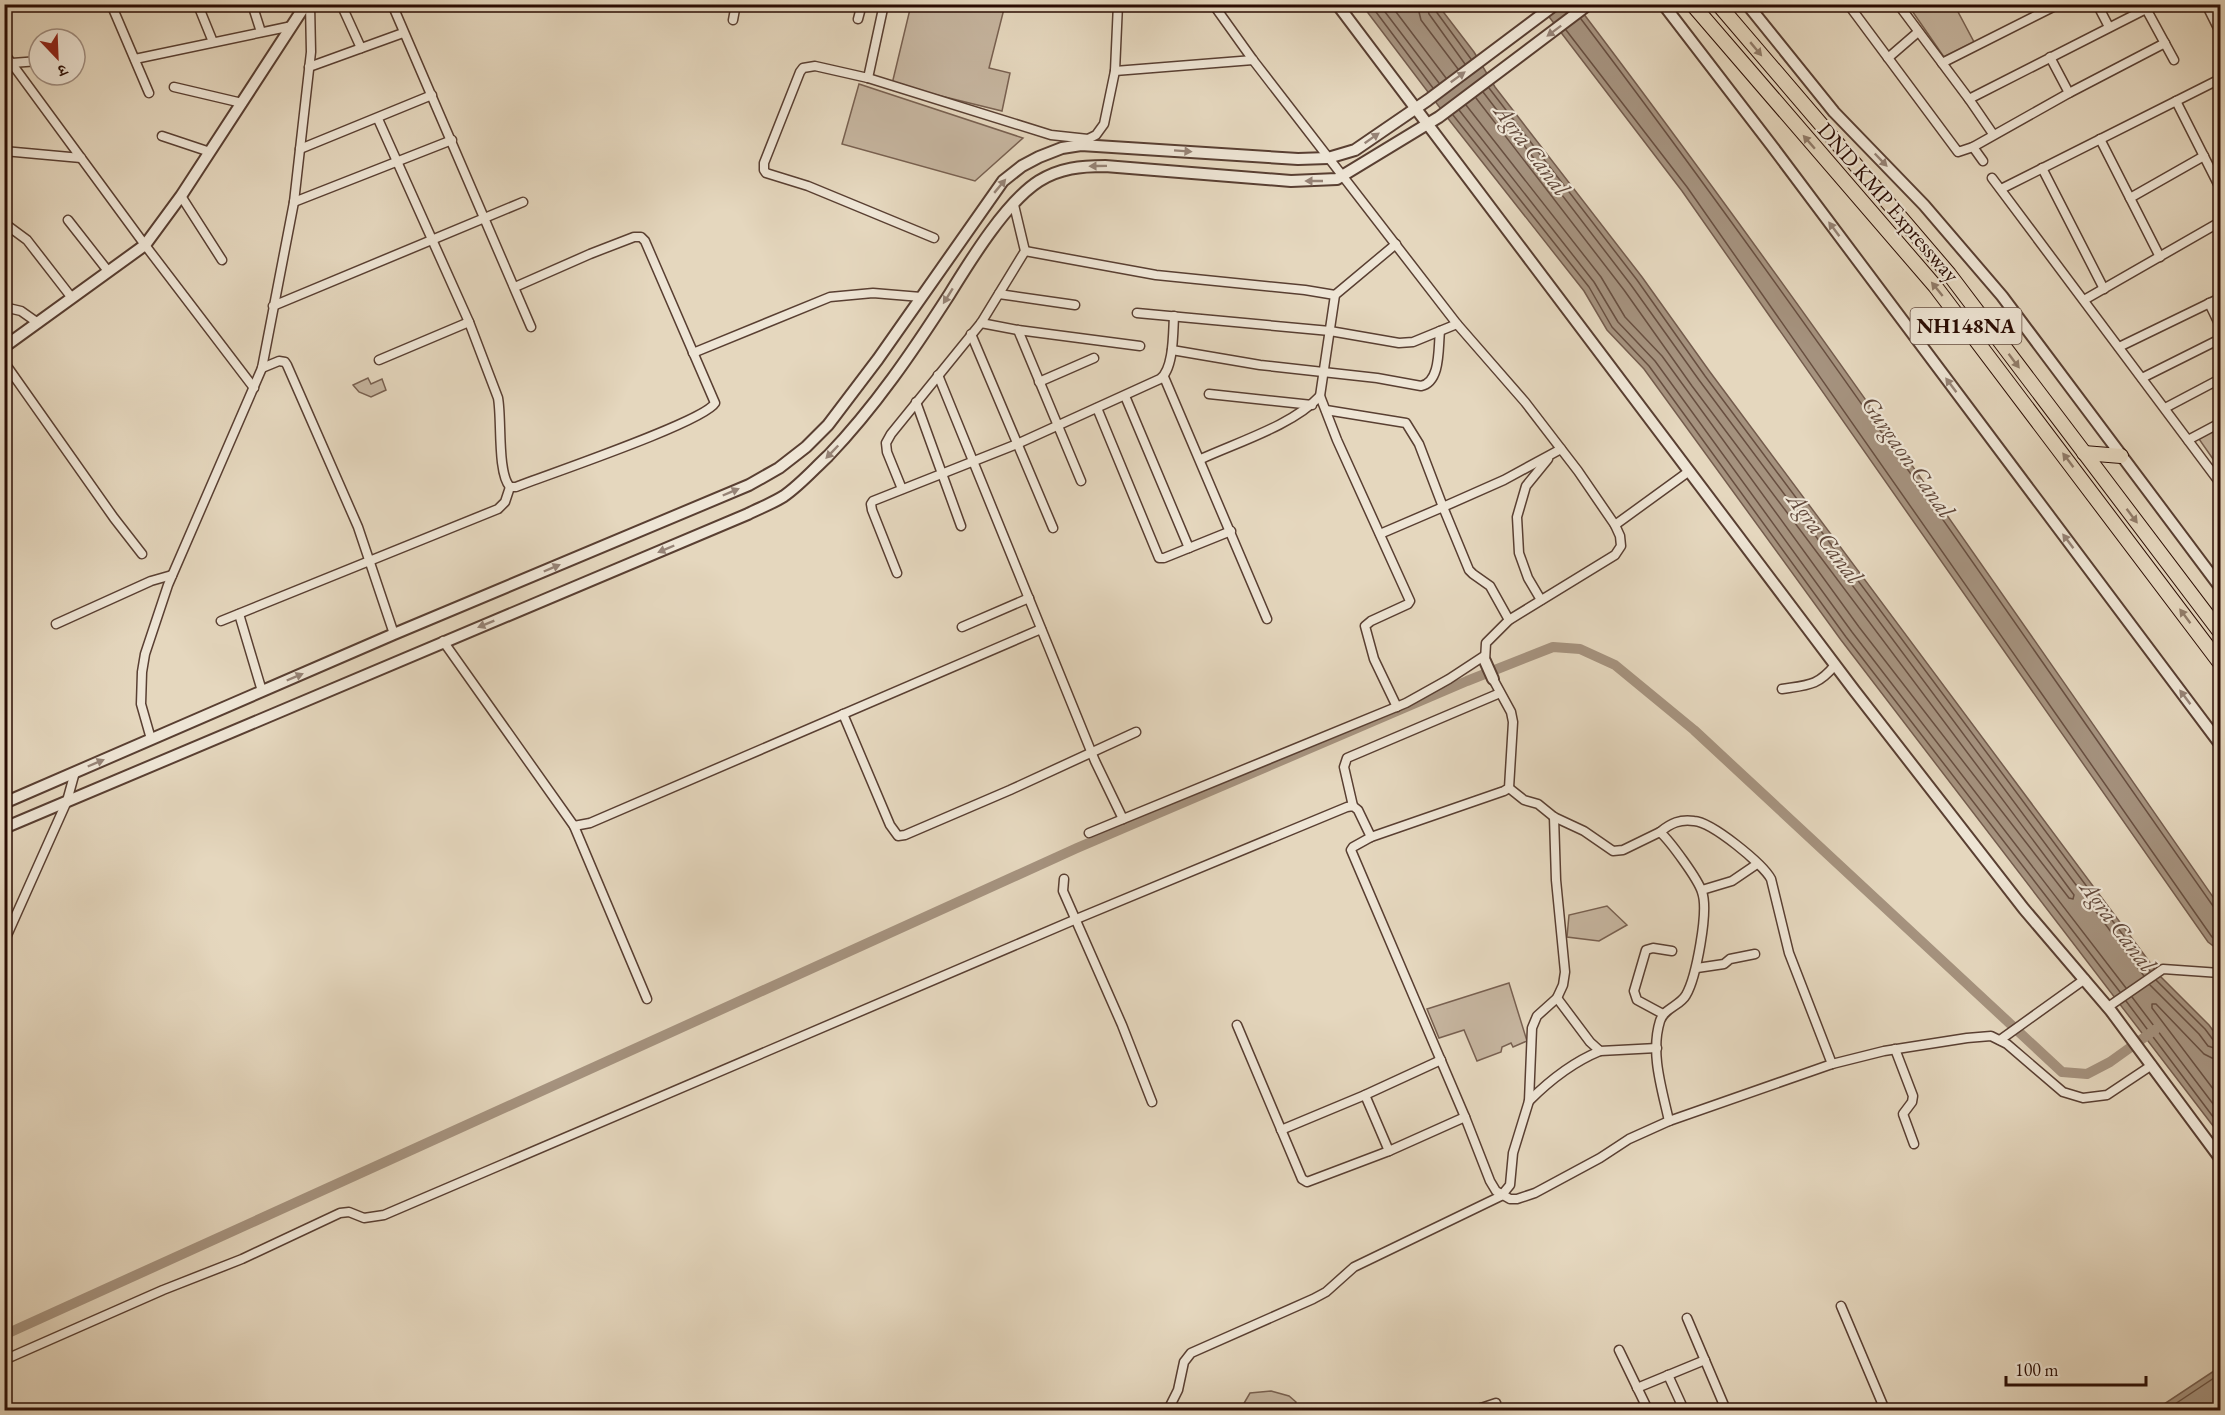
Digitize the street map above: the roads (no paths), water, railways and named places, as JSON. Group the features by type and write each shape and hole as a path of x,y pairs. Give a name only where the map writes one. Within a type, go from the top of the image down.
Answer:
{"highway":[{"name":"DND KMP Expressway","path":"1692,4 1935,286 2220,663"},
{"name":"DND KMP Expressway","path":"1718,4 1949,274 2220,632"},
{"path":"2084,453 2121,456"}],"street":[{"path":"111,4 149,93"},
{"path":"252,4 261,32"},
{"path":"4,347 145,245 182,196 308,4"},
{"path":"151,739 141,704 141,672 145,654 172,575 262,368 294,202 311,52 308,4"},
{"path":"341,4 361,48"},
{"path":"392,4 531,327"},
{"path":"732,20 736,4"},
{"path":"858,19 862,4"},
{"path":"868,78 884,4"},
{"path":"934,238 808,186 766,173 764,163 803,68 815,66 868,78 1051,135 1088,139 1102,130 1116,71 1118,4"},
{"path":"1213,4 1252,60 1457,324 1526,402 1561,448 1615,525 1620,536 1621,546 1615,555 1509,620 1486,642 1485,658 1493,679 1511,712 1513,722 1509,788"},
{"path":"1336,4 1835,664 1996,874 2108,1007 2220,1158"},
{"path":"4,803 394,634 749,485 779,468 806,447 828,425 1003,181 1039,156 1062,148 1099,145 1298,159 1328,158 1355,150 1428,100 1556,4"},
{"path":"4,828 737,519 784,496 810,474 840,443 884,391 980,246 1014,205 1037,182 1057,171 1078,166 1105,166 1291,181 1324,181 1344,176 1439,117 1589,4"},
{"path":"1663,4 2220,744"},
{"path":"1747,4 1834,112 1924,205 2002,296 2220,587"},
{"path":"1848,4 1958,152 1973,147 1993,134 2165,43"},
{"path":"1898,4 1970,99 1993,134"},
{"path":"1942,63 2059,4"},
{"path":"2097,4 2109,27"},
{"path":"2206,4 2220,32"},
{"path":"1970,99 2145,7 2174,60"},
{"path":"200,10 213,42"},
{"path":"135,59 292,26"},
{"path":"1888,57 1918,32"},
{"path":"309,68 403,33"},
{"path":"4,53 145,245 254,388"},
{"path":"2050,57 2069,93"},
{"path":"1116,71 1252,60"},
{"path":"12,63 27,62"},
{"path":"2001,189 2220,79"},
{"path":"174,87 242,103"},
{"path":"300,149 432,95"},
{"path":"2176,101 2220,188"},
{"path":"378,119 469,322 498,398 501,411 503,470 510,487"},
{"path":"162,136 210,152"},
{"path":"2100,139 2160,257"},
{"path":"294,202 452,140"},
{"path":"1973,147 1983,161"},
{"path":"4,151 81,158"},
{"path":"2130,198 2204,156"},
{"path":"2043,168 2104,289"},
{"path":"1992,178 2220,483"},
{"path":"182,196 222,260"},
{"path":"273,306 523,202"},
{"path":"902,489 887,452 886,443 981,322 1025,251 1014,205"},
{"path":"68,220 108,272"},
{"path":"2084,300 2220,222"},
{"path":"4,223 27,240 72,298"},
{"path":"510,487 516,487 614,451 708,411 715,403 645,241 641,237 634,237 590,254 515,287"},
{"path":"1201,459 1293,418 1312,405 1320,396 1335,295 1396,244"},
{"path":"1025,251 1156,275 1335,295"},
{"path":"693,353 830,297 866,293 921,297"},
{"path":"999,294 1075,305"},
{"path":"2119,347 2220,298"},
{"path":"2208,303 2220,326"},
{"path":"4,307 21,311 38,323"},
{"path":"1137,314 1330,331 1406,343 1457,324"},
{"path":"1174,316 1172,350 1164,377 1201,459 1267,619"},
{"path":"379,360 469,322"},
{"path":"981,322 1018,330 1140,346"},
{"path":"1018,330 1081,481"},
{"path":"1172,350 1260,365 1377,378 1421,386 1432,381 1440,331"},
{"path":"972,334 1053,528"},
{"path":"2142,378 2220,339"},
{"path":"1039,382 1094,358"},
{"path":"262,368 279,361 287,365 341,486 394,634"},
{"path":"4,362 142,554"},
{"path":"938,375 1091,753 1123,819"},
{"path":"897,573 871,504 902,489 1017,444 1164,377"},
{"path":"2165,408 2220,379"},
{"path":"1209,394 1312,405"},
{"path":"1125,396 1189,548"},
{"path":"1320,396 1410,601 1371,621 1365,627 1374,659 1397,707"},
{"path":"916,402 961,526"},
{"path":"1097,408 1159,558 1231,531"},
{"path":"1326,410 1406,423 1419,444 1469,570 1490,586 1509,620"},
{"path":"2188,440 2220,423"},
{"path":"1380,534 1504,480 1561,448"},
{"path":"1541,600 1528,578 1519,553 1517,517 1526,486 1552,453"},
{"path":"1615,525 1688,472"},
{"path":"221,621 498,509 504,502 510,487"},
{"path":"57,624 151,581 172,575"},
{"path":"962,627 1029,598"},
{"path":"239,614 262,691"},
{"path":"574,826 590,823 1041,629"},
{"path":"443,641 574,826 647,999"},
{"path":"1089,833 1397,707 1485,658"},
{"path":"1782,689 1822,680 1835,664"},
{"path":"1371,837 1358,810 1353,806 1344,767 1347,758 1500,693"},
{"path":"843,714 890,825 898,836 982,802 1136,732"},
{"path":"4,942 67,801 75,772"},
{"path":"1509,788 1524,800 1543,807 1554,818 1584,831 1613,851 1618,852 1678,821 1702,822 1768,872 1789,953 1832,1064"},
{"path":"1509,788 1371,837 1353,847 1352,855 1441,1060 1490,1181 1502,1196 1517,1199 1535,1193 1600,1158 1629,1139 1669,1121 1832,1064 1895,1049 1986,1036 2007,1044 2063,1092 2083,1098 2107,1095 2152,1065"},
{"path":"4,1360 163,1290 242,1259 340,1213 349,1212 364,1218 384,1215 1074,920 1353,806"},
{"path":"1168,1410 1178,1390 1184,1362 1191,1353 1313,1299 1326,1292 1354,1268 1502,1196 1510,1185 1513,1153 1528,1101 1532,1028 1537,1016 1557,998 1563,985 1565,972 1556,880 1554,818"},
{"path":"1660,832 1702,890 1704,906 1697,968 1683,999 1663,1014 1659,1023 1658,1072 1669,1121"},
{"path":"1702,890 1732,881 1757,864"},
{"path":"1064,879 1063,891 1074,920 1122,1024 1152,1102"},
{"path":"1663,1014 1637,1000 1634,991 1646,950 1653,948 1672,951"},
{"path":"1697,968 1724,964 1730,959 1755,954"},
{"path":"2108,1007 2163,969 2220,973"},
{"path":"2000,1040 2085,979"},
{"path":"1557,998 1590,1042 1600,1051"},
{"path":"1237,1025 1302,1179 1307,1182 1465,1117"},
{"path":"1528,1101 1555,1077 1600,1051 1657,1048"},
{"path":"1895,1049 1913,1096 1912,1102 1903,1114 1914,1144"},
{"path":"1281,1130 1441,1060"},
{"path":"1365,1095 1389,1150"},
{"path":"1841,1306 1885,1410"},
{"path":"1687,1318 1726,1410"},
{"path":"1619,1350 1647,1410"},
{"path":"1637,1388 1705,1360"},
{"path":"1668,1374 1684,1410"},
{"path":"1475,1410 1496,1403"}],"water":[{"name":"Agra Canal","path":"1362,5 1438,5 1474,52 1495,87 1642,277 1710,372 2160,976 2209,1025 2220,1040 2220,1135 1841,640 1644,369 1607,330 1584,291"},
{"path":"1540,5 1577,5 1742,227 1983,566 2220,907 2220,951 2208,942 1682,191"},
{"path":"2220,1367 2220,1410 2155,1410"}],"waterway":[{"path":"4,1335 1077,848 1467,681 1553,647 1580,649 1615,665 1694,730 2062,1072 2087,1074 2110,1062 2156,1029"}],"water label":[{"name":"Gurgaon Canal","path":"1908,457"}]}
